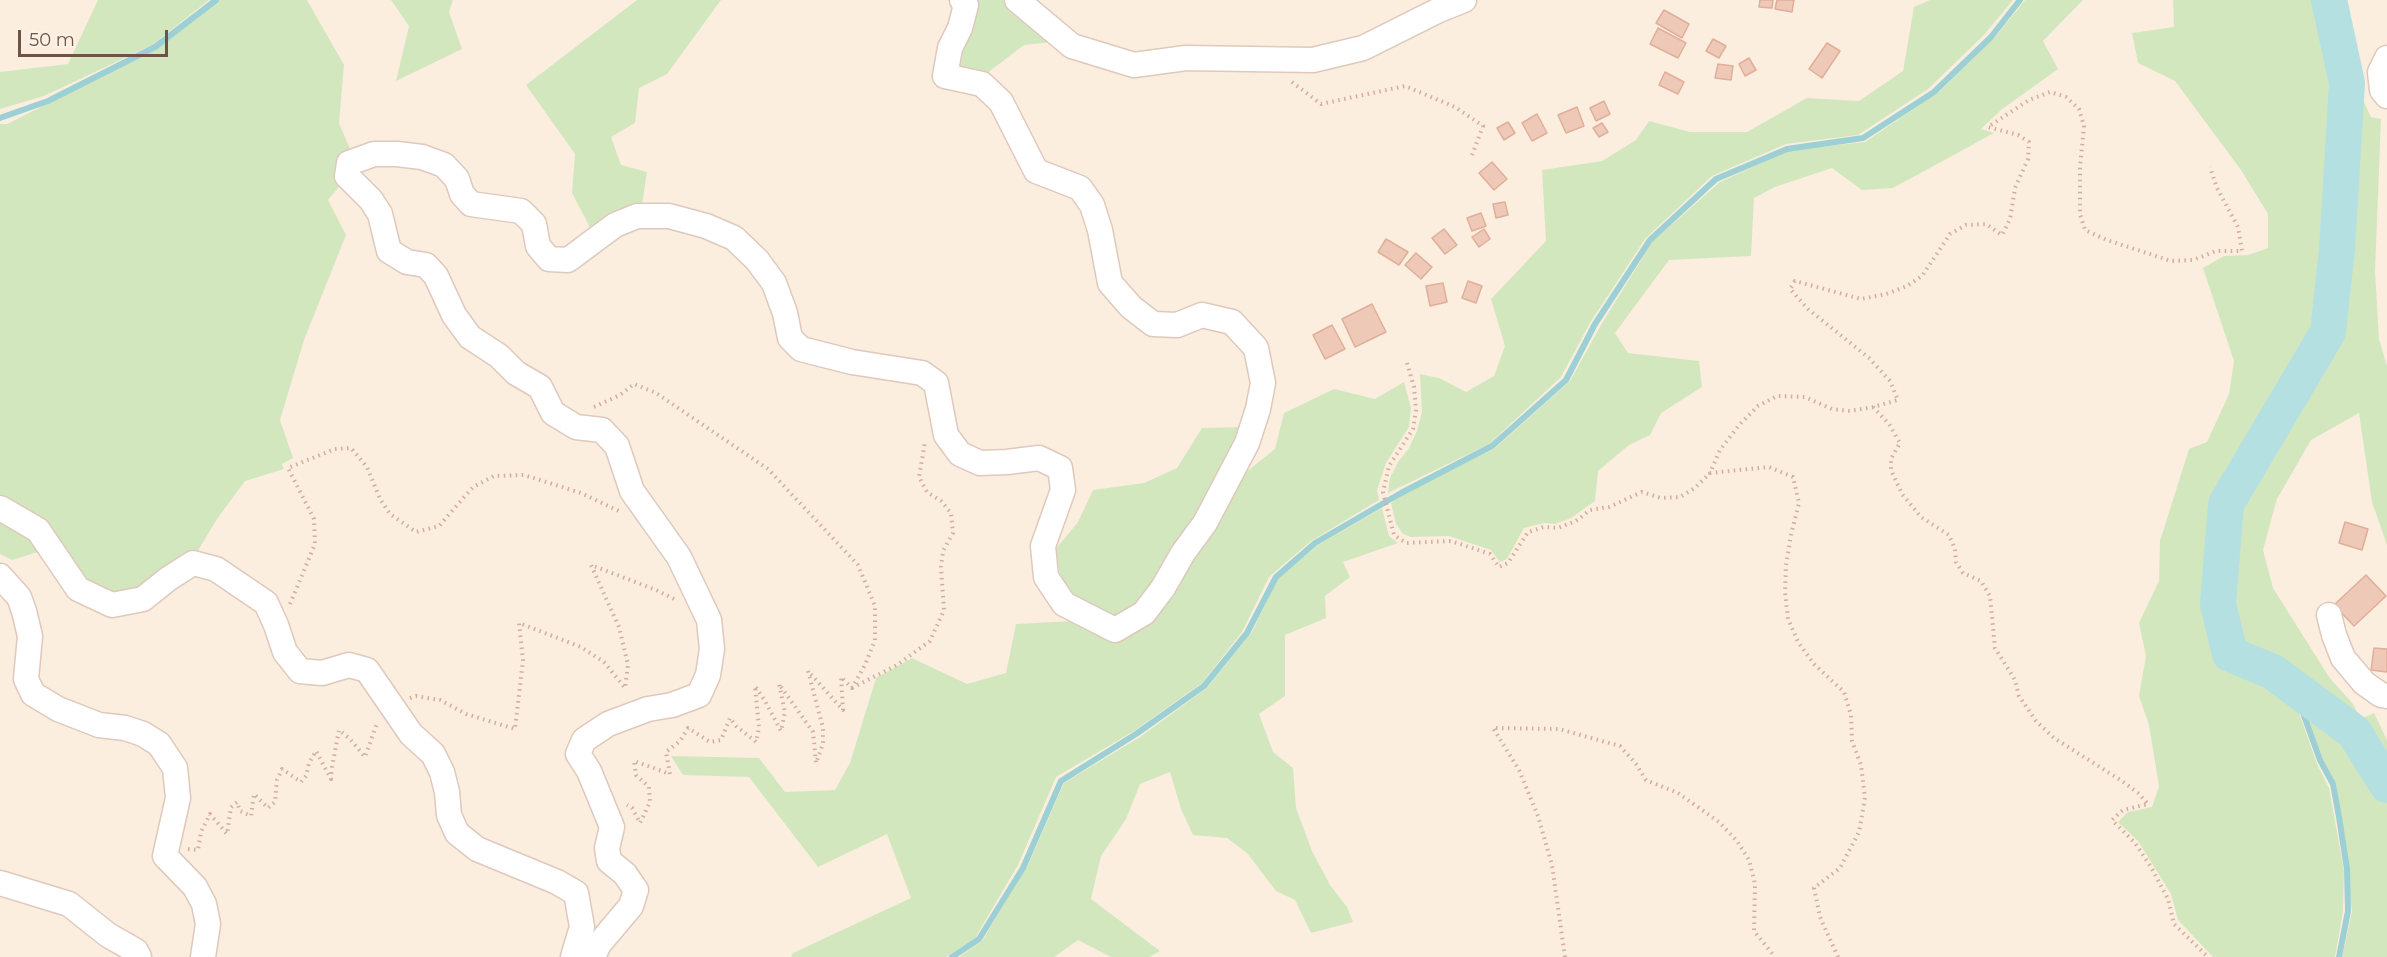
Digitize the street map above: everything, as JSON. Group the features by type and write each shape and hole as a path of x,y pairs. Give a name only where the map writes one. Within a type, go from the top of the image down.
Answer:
{"street":[{"path":"593,957 599,944 631,906 636,890 625,873 609,861 607,848 612,827 589,771 578,754 584,740 608,724 699,695 708,675 712,649 709,620 679,556 632,491 617,446 602,430 576,427 554,413 540,387 516,373 499,357 470,337 454,315 436,276 426,265 406,262 389,251 380,214 371,200 347,176 349,164 374,154 398,154 422,157 444,165 457,179 462,194 471,204 521,211 534,224 538,246 549,259 568,260 615,225 637,216 669,216 706,226 734,238 757,260 774,282 785,313 790,338 801,349 852,363 922,373 936,383 946,435 960,454 980,463 1039,458 1060,468 1063,490 1043,546 1046,577 1064,604 1114,630 1144,613 1205,523 1247,443 1263,383 1256,348 1232,322 1202,315 1177,325 1153,324 1131,308 1110,283 1100,230 1092,206 1080,188 1036,171 1001,102 982,84 945,76 950,48 960,28 966,5 962,0"},
{"path":"1017,0 1072,46 1134,65 1186,58 1313,60 1363,48 1439,9 1464,0"},
{"path":"2387,58 2380,72 2382,90 2387,96"},
{"path":"0,508 38,530 78,589 112,605 143,599 168,579 194,563 216,568 266,603 285,652 300,671 322,673 349,665 367,670 411,734 434,754 442,772 449,815 457,833 477,849 557,882 576,893 582,927 573,957"},
{"path":"0,576 19,597 24,611 30,636 26,679 33,694 58,709 99,724 125,728 143,734 159,744 176,768 177,798 165,856 195,887 204,904 208,924 203,957"},
{"path":"2329,615 2343,658 2364,683 2381,695 2387,696"},
{"path":"0,883 69,904 108,934 136,951 139,957"}],"path":[{"path":"1258,60 1321,104 1405,86 1455,107 1483,126 1472,155"},
{"path":"1407,363 1416,410 1413,429 1389,466 1383,492 1394,535 1406,543 1451,541 1490,555 1499,567 1508,563 1528,532 1544,527 1558,528 1576,521 1590,510 1609,507 1642,492 1661,498 1680,497 1695,488 1710,473 1720,450 1739,425 1758,406 1777,396 1805,397 1832,409 1850,411 1898,400 1890,381 1869,358 1808,309 1790,289 1795,280 1861,299 1886,294 1907,286 1922,276 1950,234 1966,225 1986,224 2002,235 2010,219 2015,188 2028,159 2029,142 2018,135 1988,127 2029,100 2050,92 2066,97 2079,109 2084,126 2079,193 2080,214 2085,230 2107,240 2172,261 2193,260 2216,251 2242,251 2238,227 2217,188 2210,167"},
{"path":"593,407 620,395 634,384 657,393 768,469 842,546 858,565 875,606 874,640 865,665 852,688"},
{"path":"852,688 897,664 930,641 944,610 941,567 943,551 953,533 951,513 941,501 927,492 919,477 927,432 941,407"},
{"path":"1873,407 1889,424 1900,443 1891,459 1891,470 1902,494 1921,517 1949,535 1955,549 1956,562 1963,573 1982,581 1990,596 1995,648 2014,680 2019,696 2036,721 2054,738 2122,781 2148,804 2123,810 2112,820 2135,843 2151,867 2168,899 2174,924 2208,957"},
{"path":"276,625 291,603 315,544 315,519 288,468 335,449 351,448 367,466 380,499 390,514 416,532 439,525 472,487 494,476 525,475 581,493 620,512 654,523"},
{"path":"1710,473 1769,467 1793,477 1799,503 1786,565 1785,592 1788,619 1798,642 1814,664 1844,692 1851,715 1852,741 1861,765 1865,798 1859,832 1840,868 1814,888 1820,917 1838,957"},
{"path":"166,848 198,850 201,832 210,814 227,834 231,807 237,802 240,811 250,816 254,794 268,808 275,801 277,780 282,769 300,782 306,776 309,763 316,751 332,779 339,730 365,757 373,730 390,705 416,696 440,700 466,714 515,729 523,660 519,623 581,647 604,662 625,688 628,665 619,627 591,565 656,590 682,603 680,594"},
{"path":"607,814 620,802 632,808 640,823 650,802 649,787 636,775 634,761 670,774 666,752 680,741 688,728 710,742 721,740 730,718 736,726 756,742 759,728 755,686 781,731 785,712 779,684 813,732 816,763 823,744 823,728 808,671 843,710 841,677 852,688"},
{"path":"1565,957 1552,865 1538,816 1519,770 1493,728 1559,729 1620,746 1646,780 1678,793 1719,822 1737,841 1749,860 1755,884 1754,931 1775,957"}],"green space":[{"path":"98,0 209,0 152,45 44,96 0,109 0,72 68,64"},
{"path":"220,0 307,0 344,65 339,123 353,156 343,182 328,200 346,235 304,340 280,420 293,458 282,464 284,469 245,481 217,519 194,557 134,596 89,590 0,502 0,124 7,124 157,47"},
{"path":"391,0 453,0 449,12 462,49 396,81 409,26"},
{"path":"637,0 721,0 667,74 639,88 635,123 611,137 621,165 647,172 642,205 595,237 572,193 575,154 526,85"},
{"path":"967,0 1011,0 1053,42 1024,45 982,77 961,79 954,51"},
{"path":"1930,0 2013,0 1984,35 1928,89 1858,135 1786,144 1712,176 1645,239 1590,323 1561,377 1489,444 1388,493 1390,478 1417,431 1422,412 1420,374 1439,378 1466,392 1494,376 1505,346 1491,299 1546,241 1542,170 1602,161 1636,140 1649,121 1690,132 1747,132 1807,98 1859,101 1903,71 1914,7"},
{"path":"2025,0 2083,0 2043,41 2058,69 2001,110 1981,129 1994,133 1893,188 1862,190 1832,168 1775,187 1754,198 1751,256 1669,260 1615,333 1628,353 1699,361 1702,387 1661,413 1650,435 1629,445 1598,471 1595,501 1571,518 1555,524 1544,523 1524,528 1507,559 1500,562 1491,550 1449,536 1411,537 1403,534 1396,524 1391,503 1404,493 1494,449 1570,381 1602,323 1653,241 1720,182 1790,150 1865,142 1940,91 1996,36"},
{"path":"2173,0 2325,0 2342,84 2332,251 2324,331 2221,505 2213,608 2227,659 2271,678 2292,693 2317,764 2329,788 2344,871 2343,912 2335,957 2213,957 2178,920 2171,894 2138,841 2118,822 2128,812 2152,807 2159,786 2149,725 2139,696 2146,656 2139,623 2159,581 2160,541 2189,449 2207,442 2229,394 2234,361 2203,268 2224,256 2248,255 2268,248 2268,214 2241,170 2175,81 2138,63 2132,33 2174,27"},
{"path":"2336,0 2346,0 2356,42 2363,100 2371,117 2381,119 2375,271 2379,339 2387,366 2387,545 2372,502 2359,413 2311,440 2277,499 2263,550 2273,588 2329,677 2353,704 2361,719 2374,713 2387,740 2387,776 2355,724 2233,647 2225,597 2230,512 2241,485 2332,331 2341,249 2350,100 2346,49"},
{"path":"1404,382 1411,408 1409,427 1386,463 1377,490 1379,500 1311,541 1269,577 1242,632 1202,683 1134,731 1056,777 1018,865 975,938 946,957 791,957 793,953 911,898 887,834 818,867 749,777 683,775 671,756 759,758 785,792 835,790 850,763 876,678 912,658 967,684 1006,673 1016,624 1073,621 1115,636 1236,480 1275,449 1284,413 1334,389 1375,399"},
{"path":"1245,427 1158,584 1121,619 1103,617 1071,597 1061,578 1054,551 1078,522 1093,490 1144,483 1177,468 1202,428"},
{"path":"1382,508 1389,536 1398,543 1343,562 1350,577 1325,596 1326,618 1285,635 1285,696 1259,714 1273,752 1293,768 1296,808 1312,851 1330,885 1347,907 1353,922 1311,933 1295,900 1276,891 1247,853 1227,838 1193,835 1181,809 1170,772 1140,784 1126,819 1101,856 1091,899 1160,951 1149,957 1111,957 1078,940 1054,957 959,957 982,941 1028,865 1064,783 1140,737 1207,688 1252,632 1278,578 1318,545"},
{"path":"0,512 44,550 12,560 0,554"},
{"path":"2298,694 2351,733 2387,791 2387,957 2342,957 2352,911 2336,783 2322,757"}],"building":[{"path":"1760,0 1773,0 1772,8 1759,7"},
{"path":"1777,0 1794,0 1792,12 1775,9"},
{"path":"1664,10 1689,24 1682,38 1656,23"},
{"path":"1658,28 1686,43 1678,58 1650,44"},
{"path":"1713,39 1726,46 1719,58 1706,51"},
{"path":"1827,43 1840,51 1822,78 1809,69"},
{"path":"1749,58 1756,70 1745,76 1739,64"},
{"path":"1718,64 1733,66 1731,80 1715,78"},
{"path":"1665,72 1684,82 1678,94 1659,85"},
{"path":"1604,101 1610,114 1596,121 1590,108"},
{"path":"1577,107 1584,126 1566,133 1558,115"},
{"path":"1537,114 1547,133 1532,141 1522,123"},
{"path":"1508,122 1515,133 1504,140 1497,128"},
{"path":"1602,123 1608,132 1599,137 1593,128"},
{"path":"1492,162 1507,179 1494,190 1479,173"},
{"path":"1505,202 1508,215 1496,218 1493,204"},
{"path":"1481,213 1486,226 1472,231 1467,218"},
{"path":"1444,229 1457,245 1445,254 1432,238"},
{"path":"1484,229 1490,239 1479,247 1472,237"},
{"path":"1386,239 1408,252 1399,265 1378,252"},
{"path":"1416,253 1432,267 1421,279 1405,265"},
{"path":"1468,281 1482,286 1476,303 1462,298"},
{"path":"1443,283 1447,302 1430,306 1426,286"},
{"path":"1372,304 1386,332 1355,347 1342,319"},
{"path":"1332,325 1345,349 1325,359 1313,335"},
{"path":"2345,522 2368,529 2362,550 2339,543"},
{"path":"2366,575 2386,596 2354,626 2334,605"},
{"path":"2374,648 2387,649 2387,672 2371,670"}],"waterway":[{"path":"0,118 48,101 155,47 216,0"},
{"path":"952,957 979,939 1023,868 1061,781 1136,734 1204,686 1247,633 1276,577 1315,543 1401,493 1492,446 1566,380 1595,324 1650,240 1716,179 1787,149 1863,138 1934,92 1991,37 2020,0"},
{"path":"2329,0 2347,83 2337,249 2328,332 2226,504 2218,604 2230,654 2273,672 2354,732 2387,785"},
{"path":"2294,688 2320,760 2333,784 2339,817 2347,869 2348,911 2339,957"}]}
